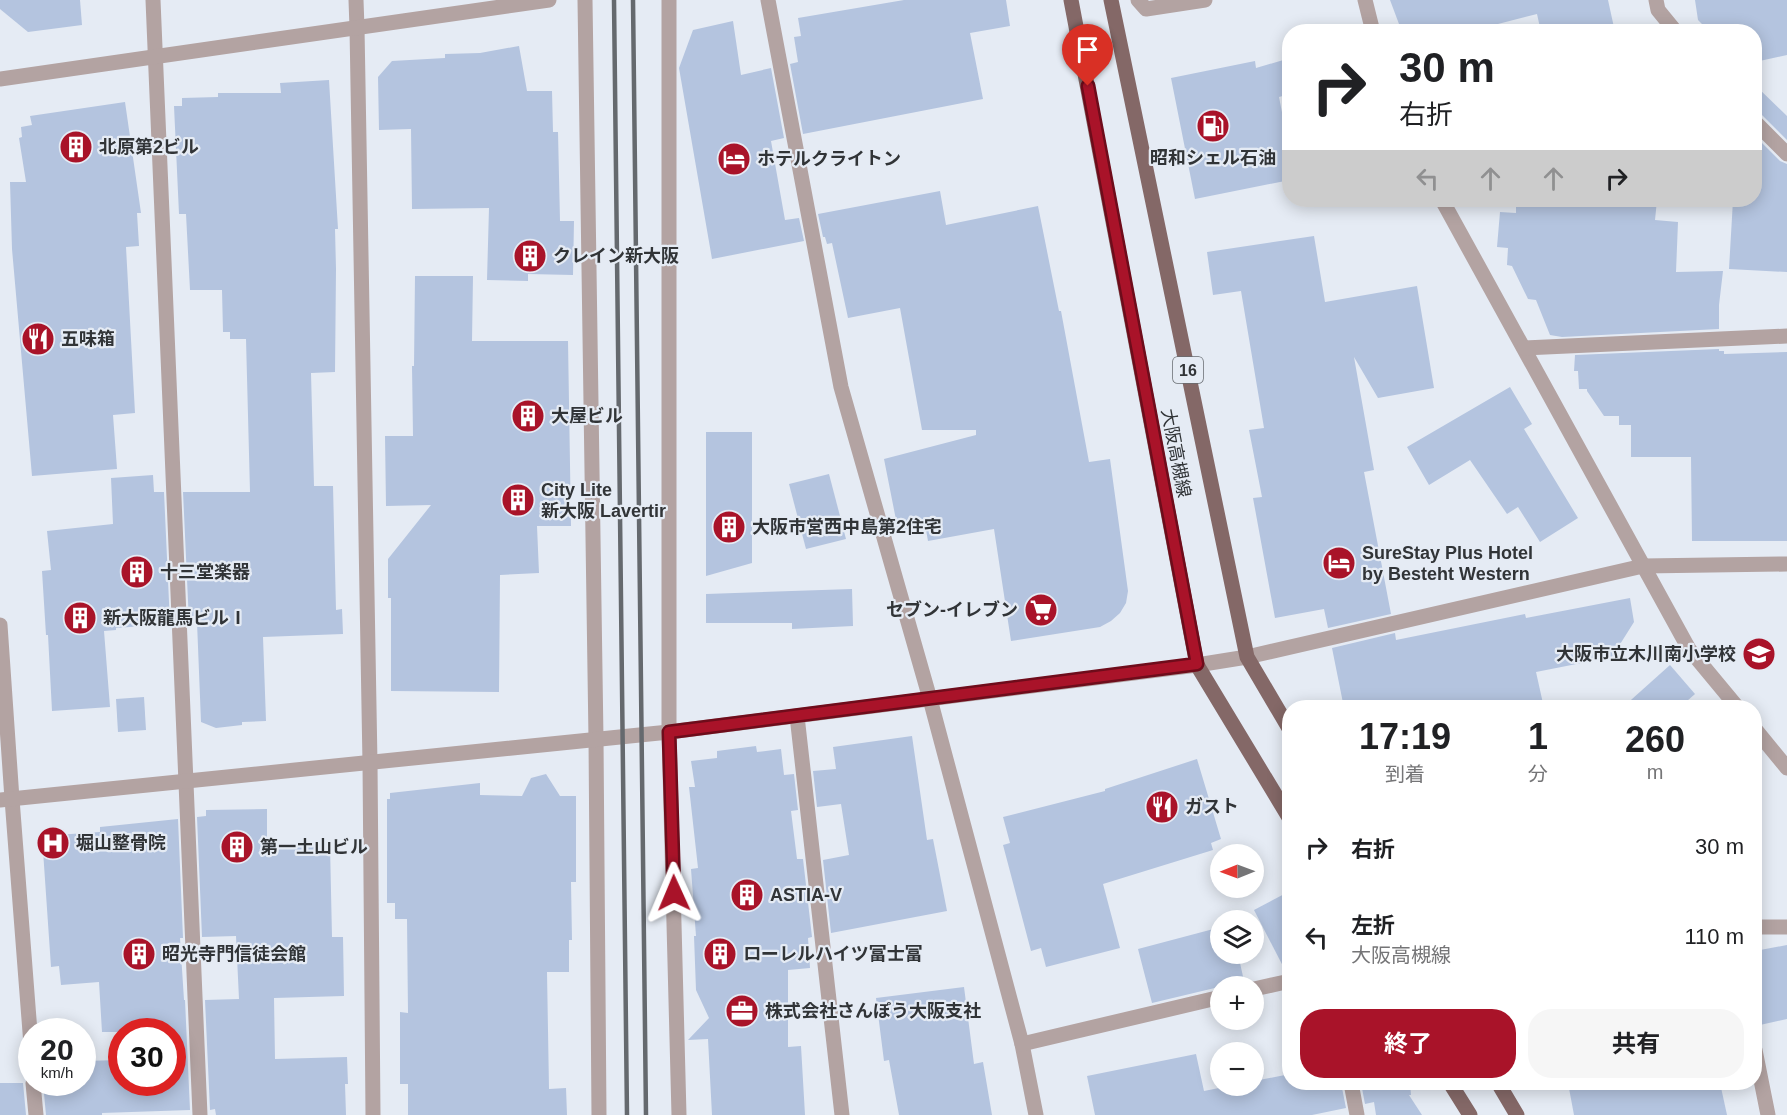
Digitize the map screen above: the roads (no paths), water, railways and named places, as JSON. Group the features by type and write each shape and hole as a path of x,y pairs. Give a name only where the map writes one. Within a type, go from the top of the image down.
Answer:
{"main road":[{"name":"大阪高槻線","path":"1071,0 1197,664 1282,806"},
{"name":"大阪高槻線","path":"1111,0 1247,657 1282,716"},
{"path":"1454,1090 1470,1115"},
{"path":"1502,1090 1517,1115"}],"street":[{"path":"153,0 200,1115"},
{"path":"356,0 370,763 373,1115"},
{"path":"0,79 549,0"},
{"path":"585,0 599,1115"},
{"path":"669,0 669,732 680,1115"},
{"path":"768,0 841,387 930,699 1022,1044 1036,1115"},
{"path":"1137,0 1146,9 1205,0"},
{"path":"1365,0 1371,24"},
{"path":"1656,0 1658,10 1669,24"},
{"path":"1762,129 1787,154"},
{"path":"1446,207 1689,649 1731,700"},
{"path":"1524,348 1787,336"},
{"path":"6,800 669,732 1197,664 1247,657 1643,566 1787,564"},
{"path":"0,625 6,800 28,1018"},
{"path":"797,716 842,1115"},
{"path":"1762,738 1787,768"},
{"path":"1762,927 1787,927"},
{"path":"1264,987 1282,983"},
{"path":"1022,1044 1210,1000"},
{"path":"1762,1085 1768,1115"},
{"path":"1352,1090 1357,1115"},
{"path":"34,1096 36,1115"}],"railway":[{"path":"614,0 627,1115"},
{"path":"633,0 646,1115"}],"place":[{"name":"昭和シェル石油","path":"1213,126"},
{"name":"北原第2ビル","path":"76,147"},
{"name":"ホテルクライトン","path":"734,159"},
{"name":"クレイン新大阪","path":"530,256"},
{"name":"五味箱","path":"38,339"},
{"name":"大屋ビル","path":"528,416"},
{"name":"City Lite 新大阪 Lavertir","path":"518,500"},
{"name":"大阪市営西中島第2住宅","path":"729,527"},
{"name":"SureStay Plus Hotel by Besteht Western","path":"1339,563"},
{"name":"十三堂楽器","path":"137,572"},
{"name":"セブン-イレブン","path":"1041,610"},
{"name":"新大阪龍馬ビルⅠ","path":"80,618"},
{"name":"大阪市立木川南小学校","path":"1759,654"},
{"name":"ガスト","path":"1162,807"},
{"name":"堀山整骨院","path":"53,843"},
{"name":"第一土山ビル","path":"237,847"},
{"name":"ASTIA-V","path":"747,895"},
{"name":"昭光寺門信徒会館","path":"139,954"},
{"name":"ローレルハイツ富士富","path":"720,954"},
{"name":"株式会社さんぽう大阪支社","path":"742,1011"}]}
